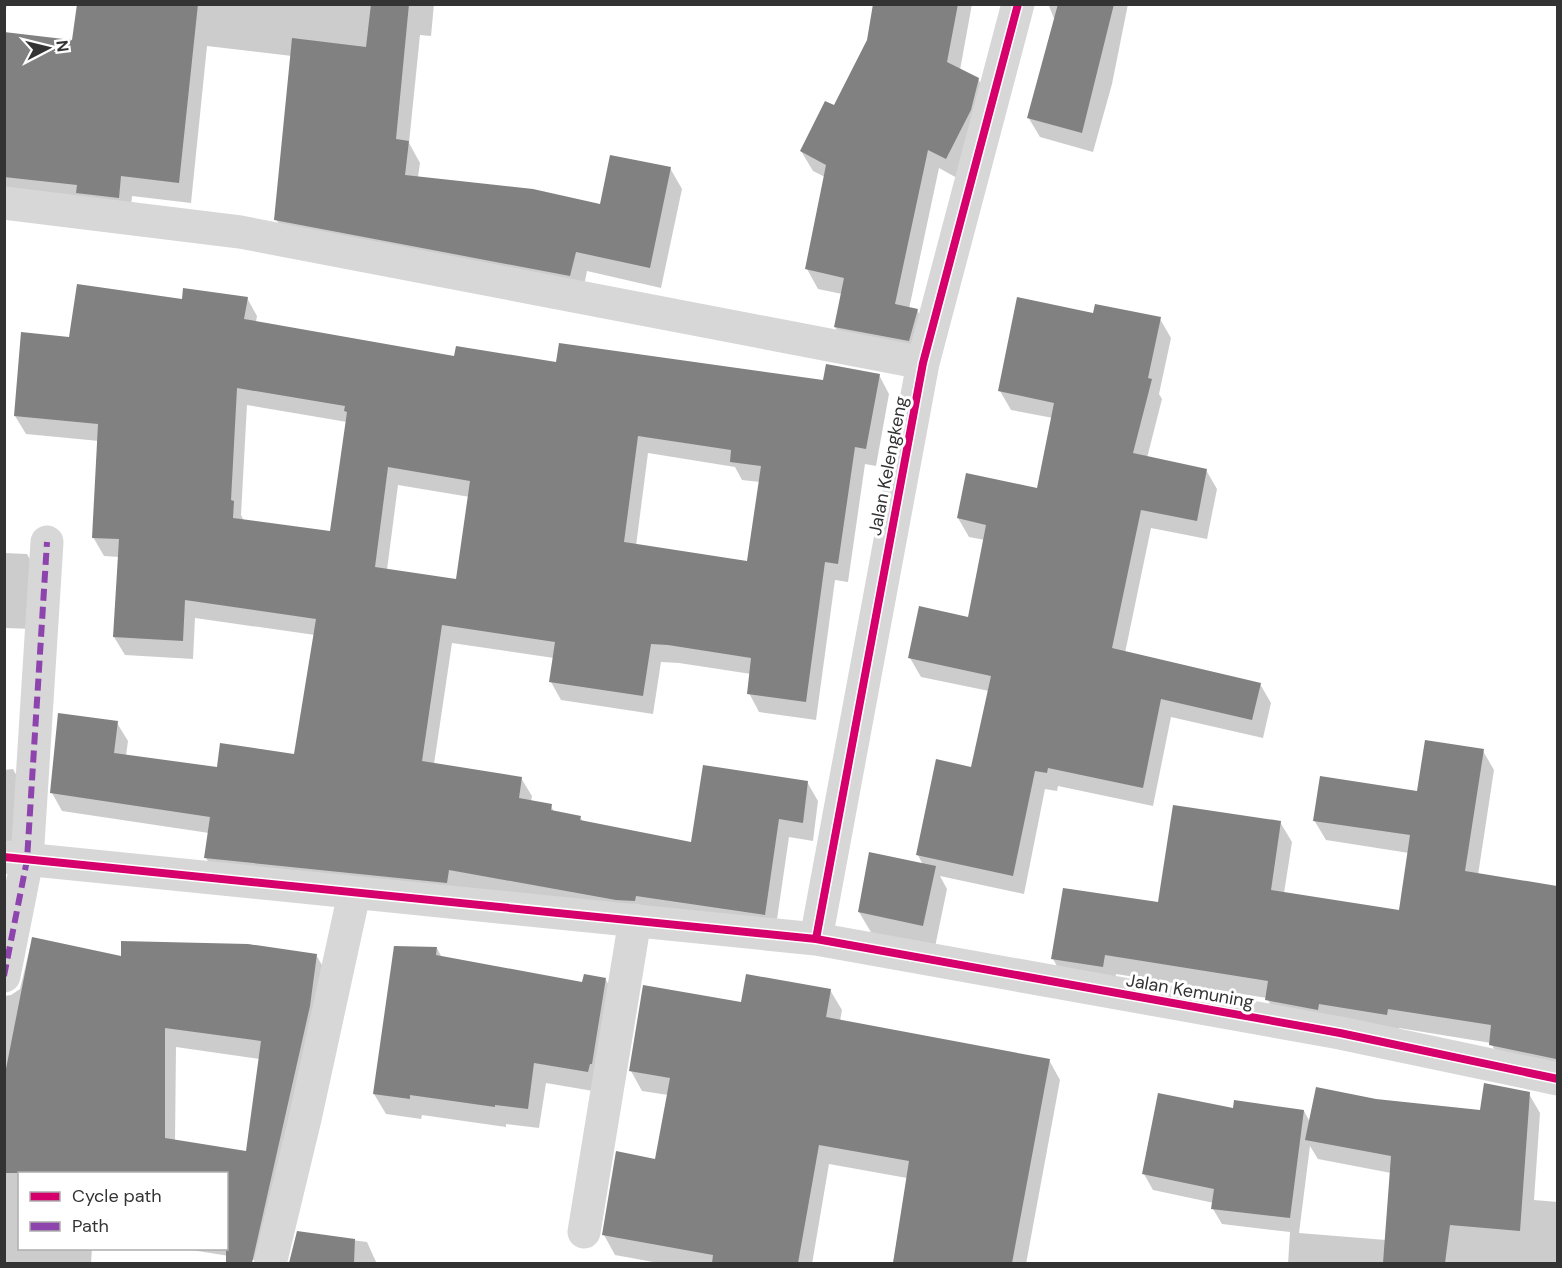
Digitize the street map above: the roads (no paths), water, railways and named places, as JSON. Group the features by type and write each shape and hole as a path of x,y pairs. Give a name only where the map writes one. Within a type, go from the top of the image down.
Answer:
{"street":[{"name":"Jalan Kelengkeng","path":"816,939 923,363 1018,4"},
{"path":"4,203 240,232 923,363"},
{"path":"4,976 47,542"},
{"name":"Jalan Kemuning","path":"16,859 816,939 1340,1033 1557,1079"},
{"path":"270,1263 305,1119 354,894"},
{"path":"584,1232 635,920"}]}
